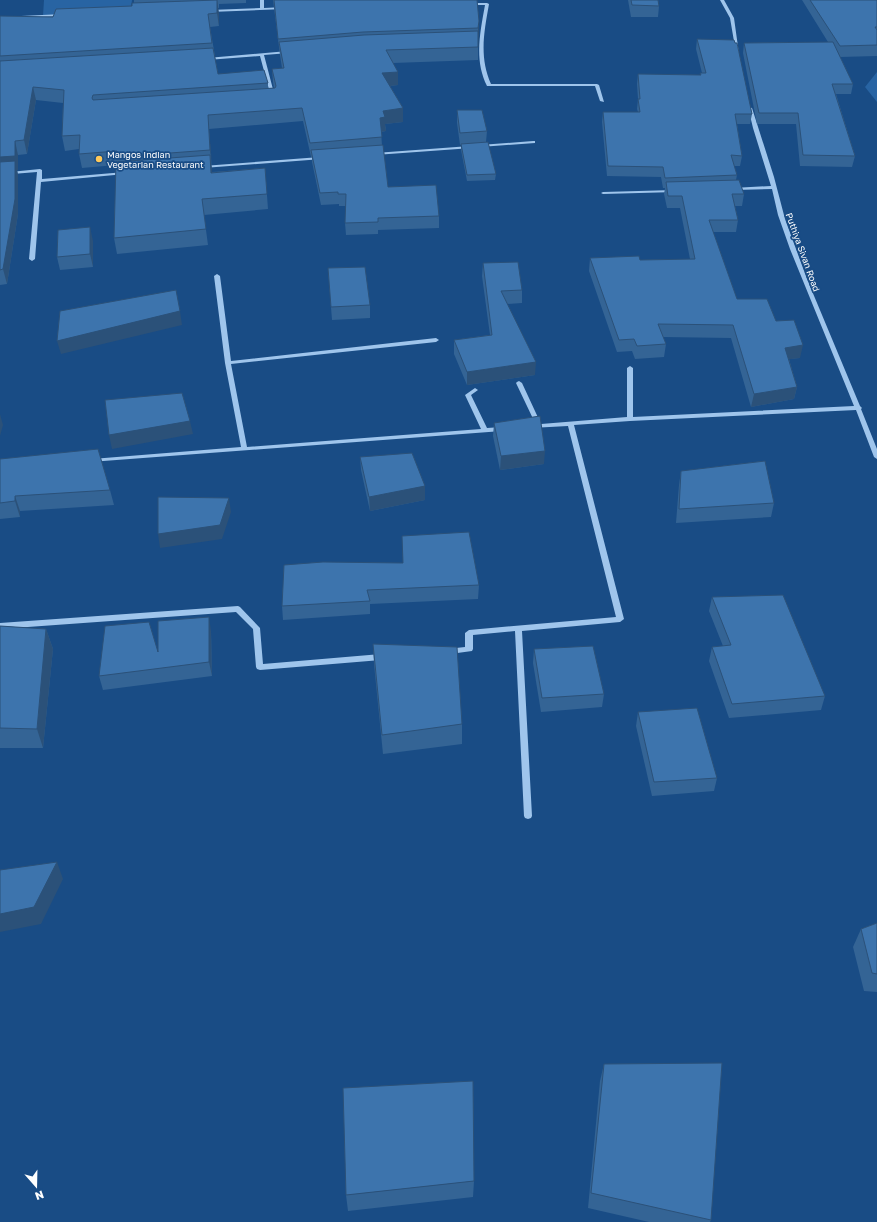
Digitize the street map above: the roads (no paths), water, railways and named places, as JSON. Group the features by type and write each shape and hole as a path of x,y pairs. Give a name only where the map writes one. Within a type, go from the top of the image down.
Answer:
{"street":[{"path":"262,0 262,9"},
{"path":"722,0 732,18 739,57"},
{"path":"461,4 487,4 480,42 481,64 489,84 597,85 602,101"},
{"path":"201,11 286,8"},
{"path":"0,18 67,15"},
{"path":"472,42 480,42"},
{"path":"198,60 293,52"},
{"path":"262,55 274,99 266,99"},
{"name":"Puthiya Sivan Road","path":"748,99 753,122 774,187 782,218 812,298 859,408 877,457"},
{"path":"366,155 533,142"},
{"path":"200,167 327,158"},
{"path":"0,174 40,170 32,259"},
{"path":"40,181 130,173"},
{"path":"728,189 774,187"},
{"path":"603,193 681,190"},
{"path":"217,276 228,363 244,448"},
{"path":"228,363 436,340"},
{"path":"630,368 630,419"},
{"path":"519,383 539,426"},
{"path":"475,390 468,395 472,406 485,430"},
{"path":"523,427 630,419 859,408"},
{"path":"446,651 469,649 469,633 620,618 571,424"},
{"path":"87,461 508,428"},
{"path":"0,626 238,609 256,628 260,667 392,656"},
{"path":"518,628 528,816"}],"place":[{"name":"Mangos Indian Vegetarian Restaurant","path":"99,159"}]}
